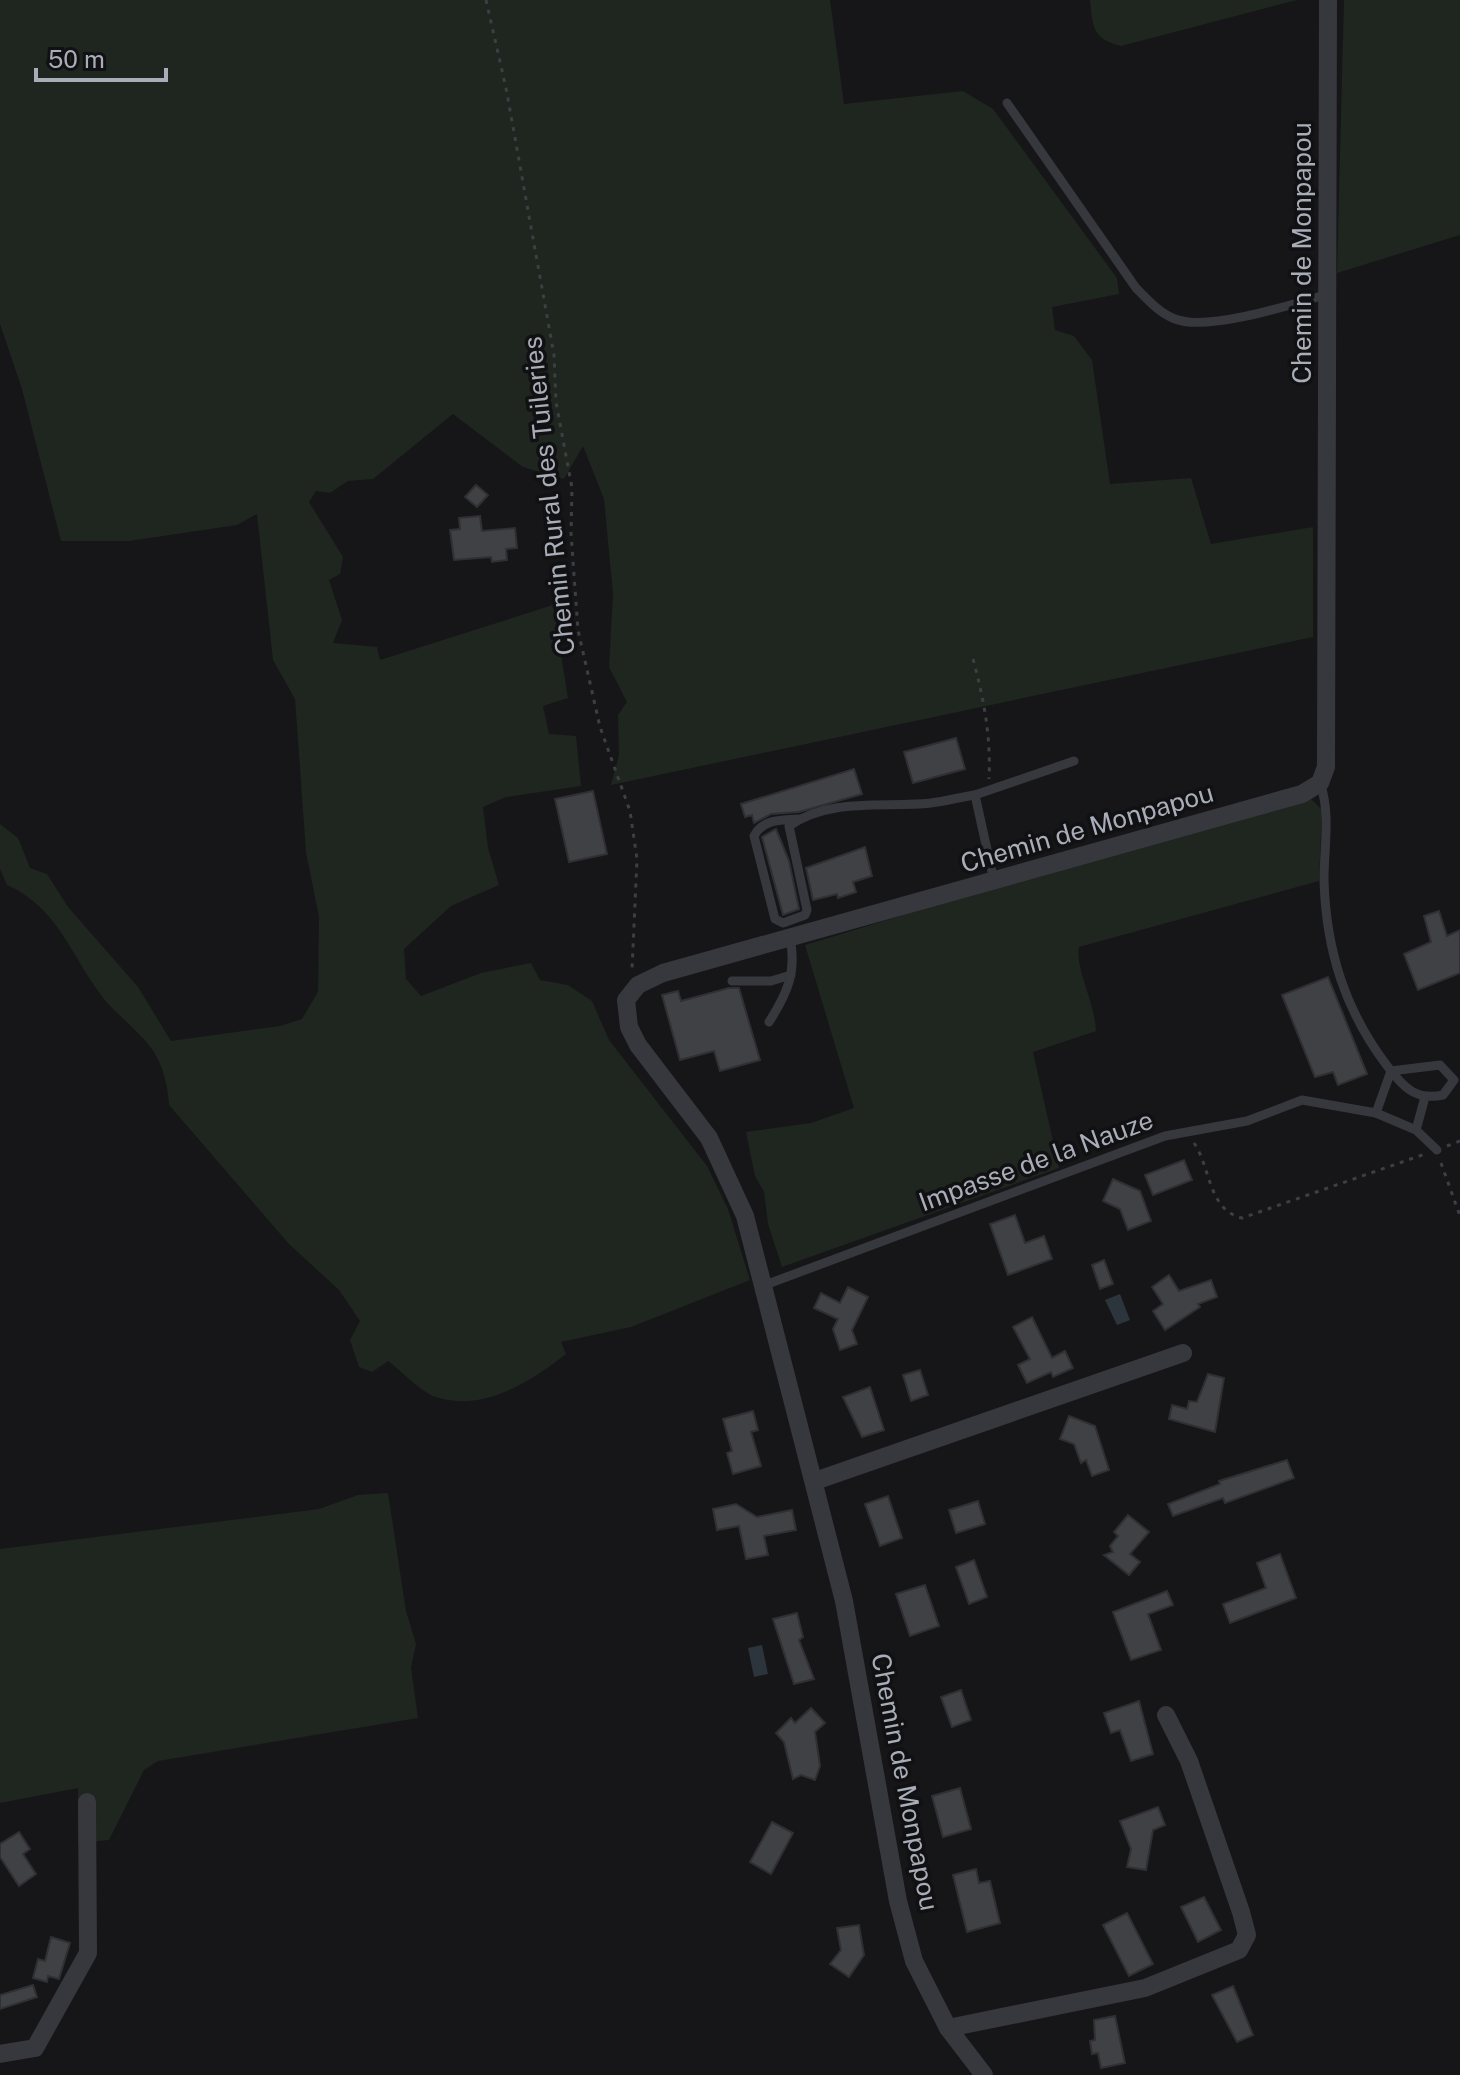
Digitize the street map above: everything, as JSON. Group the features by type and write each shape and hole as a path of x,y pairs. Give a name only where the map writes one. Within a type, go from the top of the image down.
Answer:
{"street":[{"name":"Chemin de Monpapou","path":"984,2075 948,2028 929,1997 914,1961 898,1901 855,1655 815,1481 745,1216 720,1156 695,1119 648,1061 629,1027 626,1000 638,985 663,973 1302,794 1320,783 1326,767 1328,0"},
{"path":"815,1481 1183,1353"},
{"path":"948,2028 1145,1988 1239,1950 1247,1935 1241,1912 1189,1761 1166,1715"},
{"path":"0,2054 35,2048 88,1953 87,1802"}],"lane":[{"path":"1007,103 1136,288 1165,314 1193,323 1272,311 1328,294"},
{"path":"799,819 789,826 807,910 805,915 783,923 775,919 754,836 758,828 775,820 799,819 865,803 929,803 975,795 1074,761"},
{"path":"1320,783 1327,811 1324,879 1330,945 1344,993 1368,1040 1391,1071 1411,1093 1425,1097 1449,1091 1454,1080 1450,1071 1429,1064 1391,1071"},
{"path":"975,795 994,881"},
{"path":"769,1022 787,993 794,959 790,938"},
{"path":"732,981 771,981 791,975"},
{"path":"1376,1113 1391,1071"},
{"path":"1416,1130 1425,1097"},
{"path":"1185,1135 1247,1121 1302,1100 1376,1113 1416,1130 1437,1150"},
{"name":"Impasse de la Nauze","path":"765,1285 1165,1136 1185,1135"}],"path":[{"name":"Chemin Rural des Tuileries","path":"486,0 506,88 554,355 556,402 572,488 571,533 578,630 600,727 630,811 637,859 630,961 638,985"},
{"path":"973,659 989,731 988,790"},
{"name":"Impasse de la Nauze","path":"1185,1135 1196,1145 1217,1201 1228,1215 1242,1218 1460,1141"},
{"path":"1437,1150 1460,1216"}],"shaded area":[{"path":"0,0 830,0 844,104 963,91 993,109 1117,278 1119,294 1052,307 1055,330 1074,336 1092,360 1110,484 1191,478 1211,544 1313,527 1313,637 611,785 619,755 618,715 627,702 609,667 613,594 604,499 583,446 564,479 523,467 453,414 373,479 348,481 330,493 316,491 309,502 343,557 340,574 329,580 342,620 333,643 377,647 380,660 553,605 568,698 543,706 549,734 576,736 581,786 506,797 483,807 488,848 499,885 451,906 404,949 406,979 421,996 481,973 531,963 540,980 568,985 592,1001 609,1040 707,1166 728,1209 750,1280 631,1327 561,1342 566,1354 523,1383 490,1397 456,1401 439,1398 419,1387 388,1361 372,1372 359,1367 350,1340 360,1321 339,1290 289,1244 169,1105 164,1075 151,1048 104,999 52,920 25,895 7,885 0,869 0,824 18,838 30,868 47,874 68,907 138,987 171,1041 280,1026 302,1019 318,992 319,917 306,852 295,699 273,660 257,514 237,525 129,541 61,541 22,389 0,324"},
{"path":"1090,0 1297,0 1121,46 1099,35 1092,18"},
{"path":"1344,0 1460,0 1460,235 1337,273"},
{"path":"1311,799 1322,810 1319,881 1079,947 1080,966 1096,1031 1033,1052 1059,1168 782,1267 768,1224 764,1192 755,1176 746,1132 811,1123 854,1108 805,945 979,892"},
{"path":"1120,1294 1130,1320 1117,1325 1105,1300"},
{"path":"388,1493 406,1611 416,1644 411,1668 418,1718 158,1761 144,1770 109,1840 78,1843 78,1788 0,1803 0,1549 319,1509 358,1495"},
{"path":"762,1645 768,1674 754,1677 748,1648"}],"building":[{"path":"476,485 488,495 477,507 465,497"},
{"path":"480,516 482,531 515,528 517,548 506,549 507,560 492,562 491,557 454,560 450,530 460,529 459,518"},
{"path":"956,738 965,769 913,783 904,752"},
{"path":"854,769 862,794 799,812 771,814 754,823 752,815 745,817 741,804"},
{"path":"593,791 607,854 569,862 555,799"},
{"path":"776,829 789,861 799,909 783,915 762,837"},
{"path":"865,847 872,876 853,882 856,892 838,898 837,894 813,900 806,868"},
{"path":"1439,911 1447,936 1460,930 1460,973 1418,990 1404,954 1431,942 1424,916"},
{"path":"1328,977 1367,1074 1338,1085 1333,1072 1315,1077 1282,995"},
{"path":"739,988 760,1060 720,1071 714,1051 680,1060 662,995 678,991 681,1001"},
{"path":"1184,1160 1192,1180 1153,1195 1145,1175"},
{"path":"1113,1179 1140,1191 1151,1221 1128,1230 1120,1209 1103,1201"},
{"path":"1015,1215 1025,1243 1044,1236 1052,1259 1008,1275 990,1224"},
{"path":"1104,1260 1113,1284 1100,1289 1092,1265"},
{"path":"1169,1275 1179,1291 1211,1280 1217,1297 1198,1304 1200,1307 1165,1330 1153,1311 1163,1304 1152,1287"},
{"path":"848,1287 868,1297 852,1330 857,1344 840,1350 833,1329 838,1319 814,1308 821,1293 840,1303"},
{"path":"1032,1317 1052,1358 1065,1351 1073,1368 1053,1377 1051,1372 1027,1383 1018,1365 1030,1359 1013,1327"},
{"path":"920,1370 928,1395 911,1401 903,1375"},
{"path":"1208,1374 1224,1378 1215,1432 1169,1419 1172,1405 1187,1409 1189,1401 1197,1402"},
{"path":"870,1387 884,1430 862,1437 843,1397"},
{"path":"753,1411 758,1430 751,1432 761,1466 733,1474 727,1453 732,1451 723,1419"},
{"path":"1069,1416 1095,1426 1109,1470 1092,1476 1086,1460 1081,1463 1074,1444 1060,1439"},
{"path":"1287,1460 1294,1478 1225,1503 1223,1498 1173,1516 1168,1504 1220,1484 1219,1481"},
{"path":"888,1496 902,1538 880,1546 865,1504"},
{"path":"978,1501 985,1524 956,1533 949,1510"},
{"path":"736,1504 757,1517 792,1510 796,1530 764,1536 768,1555 746,1559 739,1526 717,1530 713,1509"},
{"path":"1128,1515 1149,1532 1130,1554 1140,1562 1129,1575 1104,1555 1113,1552 1110,1546 1118,1536 1114,1532"},
{"path":"1280,1554 1296,1598 1230,1623 1223,1604 1266,1588 1257,1563"},
{"path":"974,1560 987,1597 969,1604 956,1567"},
{"path":"925,1585 939,1626 910,1636 896,1594"},
{"path":"1167,1591 1173,1605 1148,1614 1161,1650 1131,1660 1113,1612"},
{"path":"797,1613 803,1637 799,1640 814,1679 794,1684 773,1619"},
{"path":"961,1690 971,1720 952,1727 941,1697"},
{"path":"1139,1701 1153,1754 1131,1761 1120,1730 1111,1733 1104,1713"},
{"path":"811,1708 825,1723 815,1732 820,1766 815,1780 801,1775 793,1779 784,1742 776,1733 791,1718 795,1723"},
{"path":"960,1788 971,1829 943,1837 932,1796"},
{"path":"1158,1807 1165,1825 1153,1830 1146,1870 1127,1867 1131,1849 1120,1821"},
{"path":"772,1822 793,1833 771,1874 750,1862"},
{"path":"19,1832 30,1849 23,1854 36,1874 19,1886 0,1857 0,1844"},
{"path":"976,1869 979,1883 990,1881 1000,1923 967,1932 953,1875"},
{"path":"1204,1897 1221,1930 1198,1942 1181,1907"},
{"path":"1127,1913 1153,1964 1129,1976 1103,1925"},
{"path":"859,1925 864,1955 849,1977 830,1964 841,1950 837,1928"},
{"path":"51,1937 70,1943 59,1979 48,1976 47,1982 33,1978 38,1959 45,1961"},
{"path":"33,1985 37,1997 0,2009 0,1995"},
{"path":"1233,1986 1253,2035 1237,2042 1212,1995"},
{"path":"1115,2016 1125,2063 1101,2068 1098,2053 1092,2054 1090,2041 1095,2040 1094,2020"}]}
